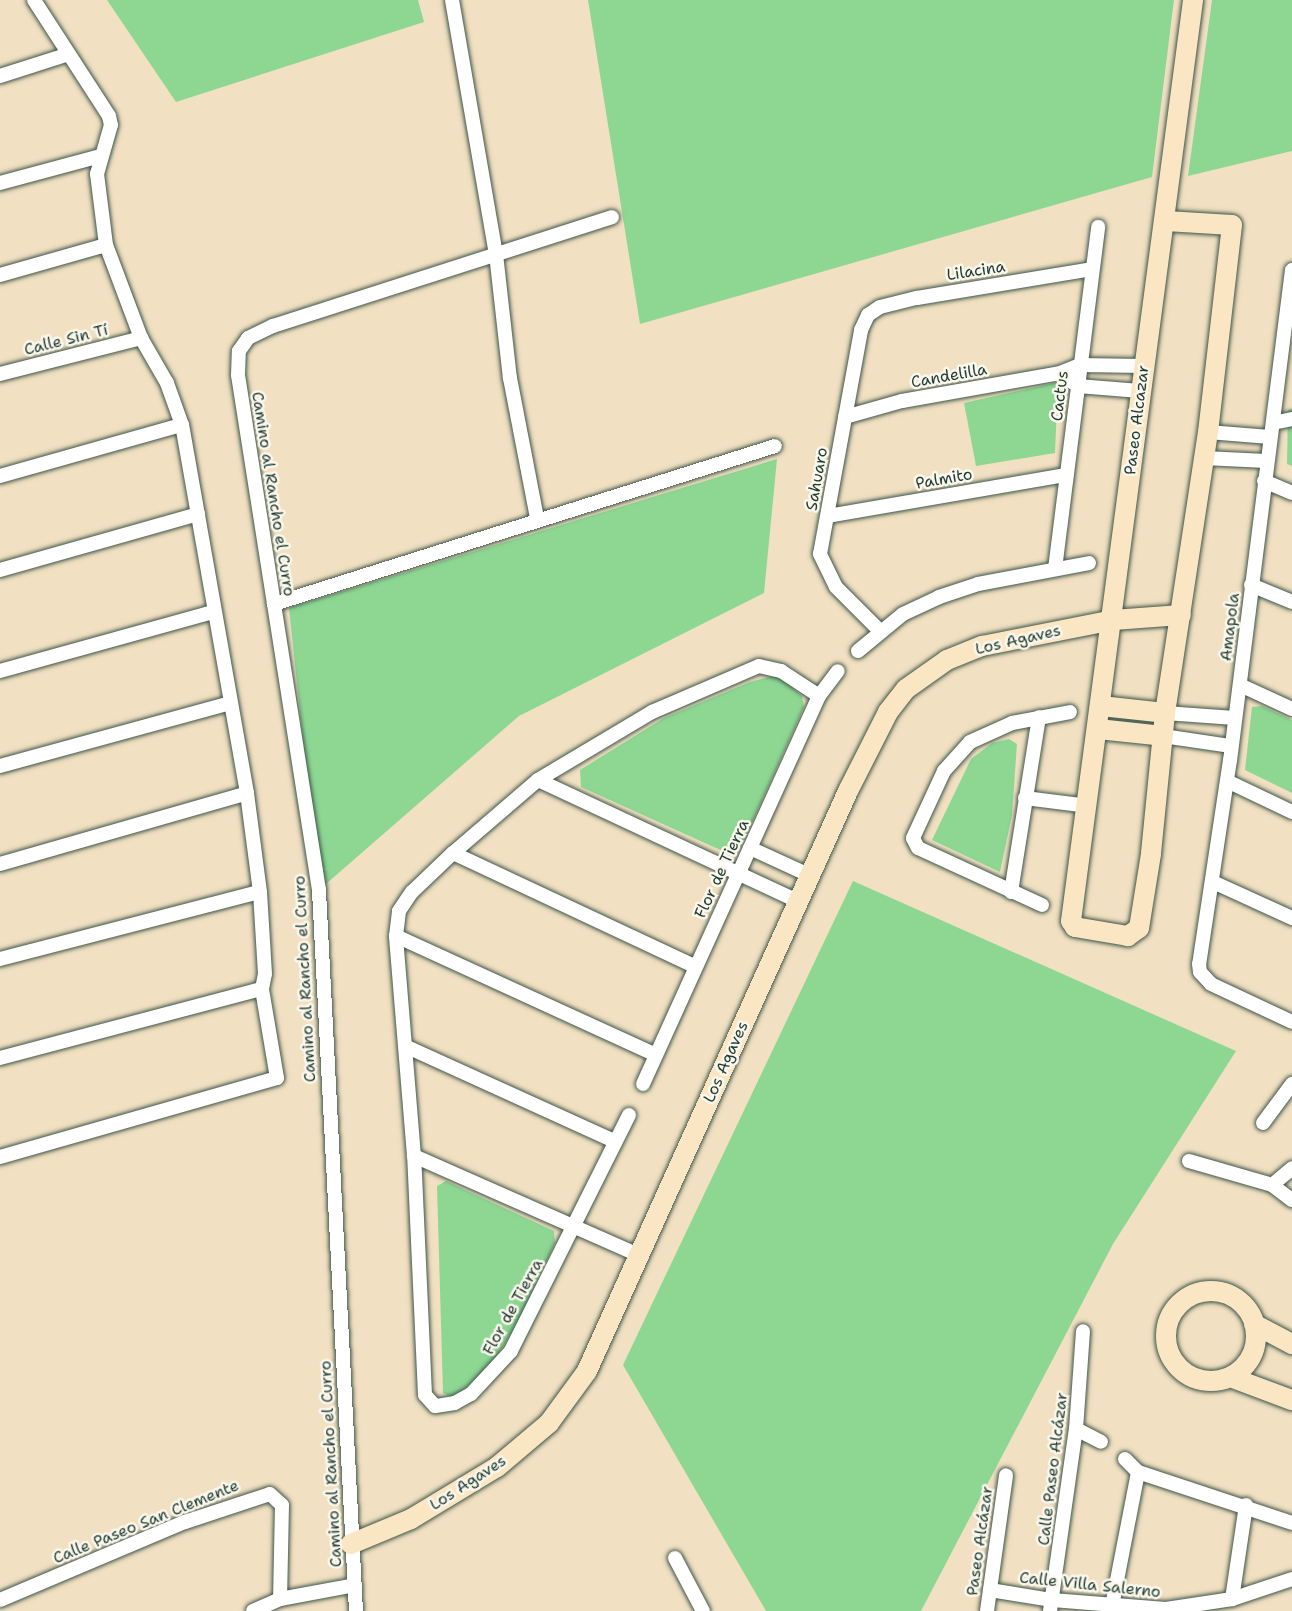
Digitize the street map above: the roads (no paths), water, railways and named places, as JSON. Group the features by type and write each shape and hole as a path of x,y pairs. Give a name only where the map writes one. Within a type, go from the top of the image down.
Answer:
{"street":[{"path":"0,1157 277,1078 262,989 265,974 260,892 247,793 213,612 182,425 167,383 141,338 106,245 98,195 100,156 111,125 109,116 34,0"},
{"path":"452,0 496,254 510,378 537,518"},
{"name":"Paseo Alcazar","path":"1163,736 1151,854 1139,928 1133,934 1075,927 1071,923 1113,620 1143,366 1166,221 1193,0"},
{"path":"0,76 69,54"},
{"path":"0,183 100,156"},
{"path":"496,254 612,217"},
{"path":"1163,736 1208,432 1232,225 1166,221"},
{"name":"Cactus","path":"1055,569 1065,475 1098,227"},
{"path":"0,275 106,245"},
{"name":"Camino al Rancho el Curro","path":"356,1611 319,890 238,375 239,351 248,338 273,326 496,254"},
{"name":"Lilacina","path":"868,315 900,301 1092,268"},
{"name":"Amapola","path":"1292,270 1288,317 1266,461 1240,685 1199,964 1200,972 1210,984 1292,1022"},
{"name":"Sahuaro","path":"868,315 861,330 820,554 825,571 879,630"},
{"name":"Calle Sin Tí","path":"0,374 141,338"},
{"path":"1080,365 1143,366"},
{"name":"Candelilla","path":"845,417 902,401 1060,374 1080,365"},
{"path":"1060,374 1078,386 1140,391"},
{"path":"1208,432 1271,430 1292,419"},
{"path":"0,476 182,425"},
{"path":"274,603 537,518 775,446"},
{"path":"1204,458 1266,461"},
{"name":"Palmito","path":"828,516 1065,475"},
{"path":"1264,481 1292,493"},
{"path":"0,570 198,514"},
{"path":"858,651 879,630 939,597 978,584 1089,563"},
{"path":"1251,585 1292,602"},
{"path":"0,671 213,612"},
{"name":"Los Agaves","path":"351,1544 411,1520 497,1467 549,1423 587,1371 641,1256 797,901 888,712 926,673 982,646 1113,620 1181,615"},
{"path":"641,1256 414,1156 396,936 399,912 412,892 453,853 538,780 652,712 759,666 781,670 819,696"},
{"name":"Flor de Tierra","path":"643,1084 654,1053 819,696 838,671"},
{"path":"1240,685 1292,709"},
{"path":"0,766 231,703"},
{"path":"1101,706 1235,718"},
{"path":"1042,904 1011,892 918,848 913,838 944,771 956,754 986,732 1039,717 1070,712"},
{"path":"1011,892 1039,717"},
{"path":"1098,729 1231,746"},
{"path":"538,780 737,875 797,901"},
{"path":"1227,781 1292,812"},
{"path":"0,864 247,793"},
{"path":"1025,798 1088,806"},
{"path":"750,848 809,875"},
{"path":"453,853 694,966"},
{"path":"1212,882 1292,918"},
{"path":"0,959 260,892"},
{"path":"396,936 654,1053"},
{"path":"0,1058 262,989"},
{"path":"405,1046 614,1141"},
{"path":"1263,1123 1292,1084"},
{"name":"Flor de Tierra","path":"414,1156 424,1395 435,1406 455,1403 493,1374 511,1351 629,1115"},
{"path":"1189,1161 1272,1185 1292,1200"},
{"path":"1272,1185 1292,1168"},
{"path":"1215,1291 1232,1296 1246,1308 1254,1324 1255,1344 1247,1364 1230,1377 1210,1381 1192,1377 1178,1367 1168,1352 1165,1334 1170,1316 1181,1302 1197,1293 1215,1291"},
{"path":"1254,1324 1292,1344"},
{"name":"Calle Paseo Alcázar","path":"1051,1606 1076,1429 1083,1331"},
{"path":"1230,1377 1292,1400"},
{"path":"1076,1429 1101,1442"},
{"path":"1125,1459 1138,1472 1246,1505 1292,1523"},
{"path":"1112,1606 1138,1472"},
{"name":"Paseo Alcázar","path":"987,1611 1006,1475"},
{"name":"Calle Paseo San Clemente","path":"0,1600 185,1522 270,1494 282,1505 280,1599"},
{"path":"1233,1599 1246,1505"},
{"path":"675,1558 703,1611"},
{"name":"Calle Villa Salerno","path":"990,1590 1051,1606 1167,1609 1233,1599 1292,1579"},
{"path":"253,1611 280,1599 355,1585"}]}
